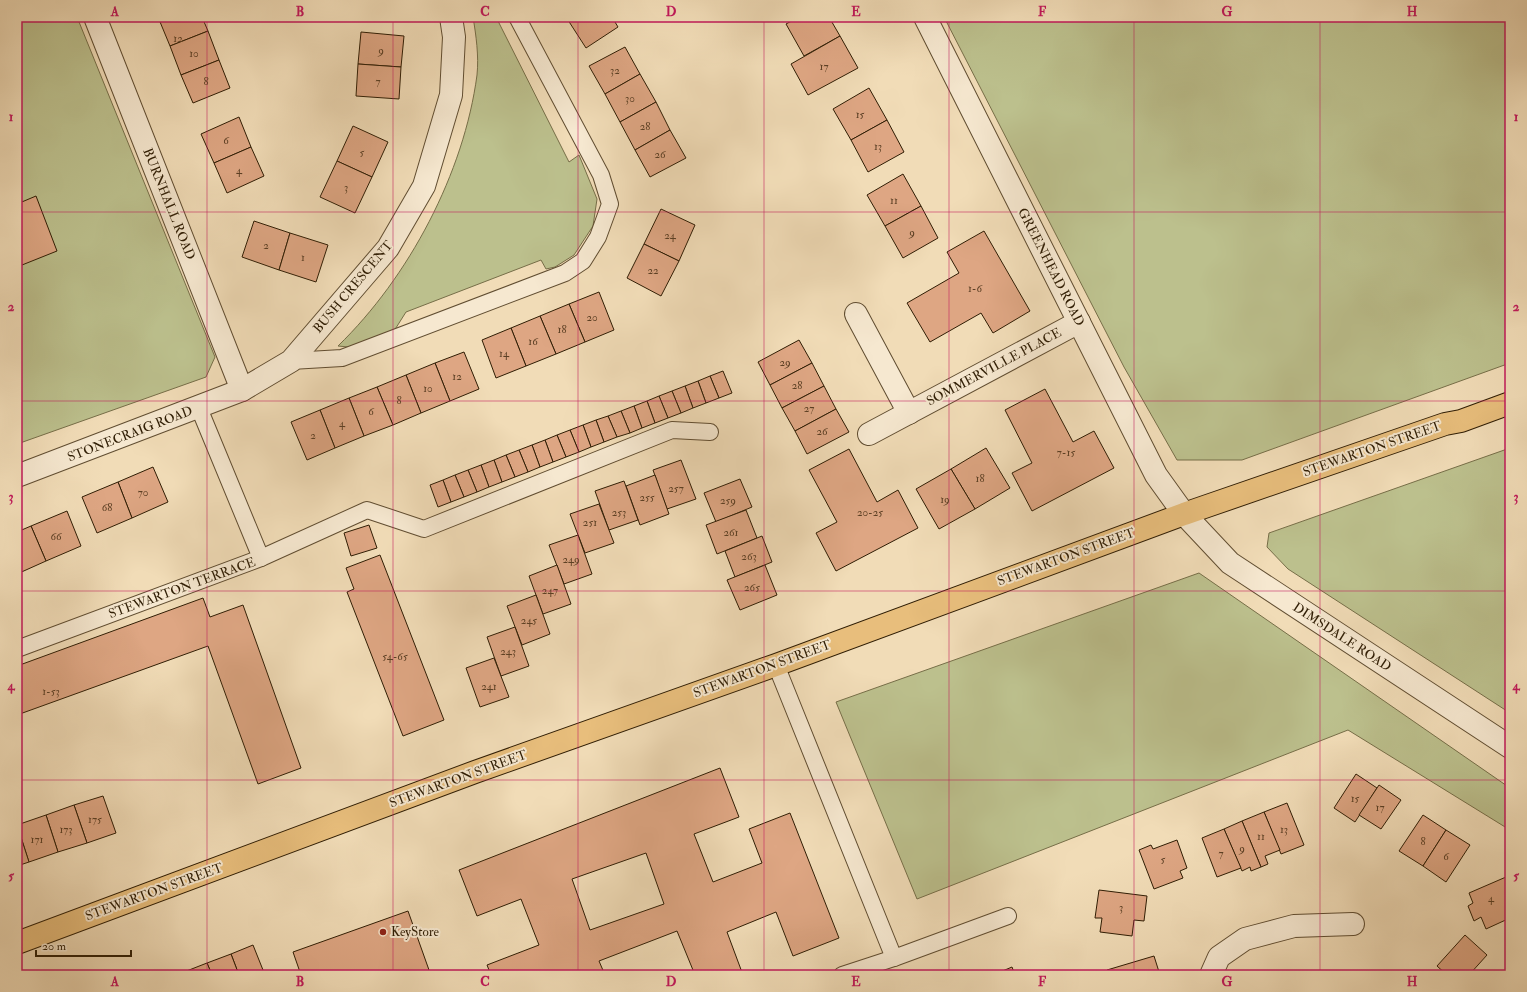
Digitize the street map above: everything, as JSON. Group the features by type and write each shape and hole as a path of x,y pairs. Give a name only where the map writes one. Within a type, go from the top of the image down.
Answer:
{"main road":[{"name":"STEWARTON STREET","path":"17,943 475,772 776,665 1184,514 1430,429 1461,421 1510,403"}],"street":[{"name":"BURNHALL ROAD","path":"95,17 242,390"},
{"name":"BUSH CRESCENT","path":"242,390 291,360 388,248 424,186 451,94 454,37 451,17"},
{"name":"GREENHEAD ROAD","path":"925,17 1156,475 1184,514"},
{"path":"856,314 909,413"},
{"name":"SOMMERVILLE PLACE","path":"869,434 1079,322"},
{"name":"STONECRAIG ROAD","path":"17,476 199,408 242,390"},
{"name":"DIMSDALE ROAD","path":"1184,514 1230,563 1510,748"},
{"path":"1211,975 1219,957 1245,939 1294,926 1353,924"}],"lane":[{"path":"291,360 342,358 565,273 583,261 598,238 610,204 601,175 517,17"},
{"name":"STEWARTON TERRACE","path":"17,649 261,558 199,408"},
{"path":"261,558 367,510 424,530 672,430 710,432"},
{"path":"776,665 894,958"},
{"path":"842,975 894,958 1008,916"}],"green space":[{"path":"17,17 77,17 215,357 206,377 20,443 17,442"},
{"path":"473,17 496,17 569,162 579,155 597,199 593,226 574,255 555,267 546,269 541,260 406,312 394,331 348,347 338,346 364,319 410,256 446,186 460,149 470,112 477,75 476,38"},
{"path":"944,17 1510,17 1510,363 1242,460 1177,460 1124,367"},
{"path":"1510,448 1510,713 1288,569 1267,547 1269,533"},
{"path":"1199,573 1510,788 1510,830 1348,730 917,899 836,702"}],"building":[{"path":"158,17 202,17 208,31 170,46"},
{"path":"566,17 612,17 618,27 586,48"},
{"path":"799,17 829,17 840,36 804,56 786,24"},
{"path":"208,31 219,60 181,75 170,46"},
{"path":"361,32 404,36 401,67 358,64"},
{"path":"840,36 858,68 808,95 791,64"},
{"path":"625,47 640,74 605,94 589,66"},
{"path":"219,60 230,88 193,103 181,75"},
{"path":"358,64 401,67 399,99 356,96"},
{"path":"640,74 656,102 620,122 605,94"},
{"path":"869,88 887,120 851,140 833,109"},
{"path":"656,102 670,130 635,150 620,122"},
{"path":"239,117 251,147 214,163 201,134"},
{"path":"887,120 904,152 868,172 851,140"},
{"path":"353,126 388,142 372,177 337,161"},
{"path":"670,130 686,158 650,177 635,150"},
{"path":"251,147 264,176 227,193 214,163"},
{"path":"337,161 372,177 355,213 320,197"},
{"path":"903,174 921,206 885,226 867,195"},
{"path":"36,196 57,251 17,267 17,204"},
{"path":"921,206 938,238 903,258 885,226"},
{"path":"661,209 695,225 679,261 644,244"},
{"path":"254,221 290,233 279,270 242,257"},
{"path":"984,231 1030,311 993,333 981,313 930,342 907,303 959,273 947,252"},
{"path":"290,233 328,245 316,282 279,270"},
{"path":"644,244 679,261 661,296 627,278"},
{"path":"599,292 614,330 585,342 569,304"},
{"path":"569,304 585,342 556,354 540,316"},
{"path":"540,316 556,354 526,366 511,328"},
{"path":"511,328 526,366 496,378 482,340"},
{"path":"799,340 812,363 770,385 758,362"},
{"path":"464,352 479,389 450,401 435,363"},
{"path":"435,363 450,401 421,413 406,375"},
{"path":"812,363 824,386 782,408 770,385"},
{"path":"723,371 732,393 719,398 710,376"},
{"path":"406,375 421,413 393,425 377,387"},
{"path":"710,376 719,398 706,403 698,381"},
{"path":"698,381 706,403 693,408 685,386"},
{"path":"685,386 693,408 681,413 672,391"},
{"path":"824,386 836,409 795,431 782,408"},
{"path":"377,387 393,425 364,436 349,398"},
{"path":"1045,389 1073,442 1094,431 1114,468 1032,511 1012,473 1032,463 1005,410"},
{"path":"672,391 681,413 668,418 659,396"},
{"path":"659,396 668,418 655,423 647,401"},
{"path":"349,398 364,436 335,448 320,410"},
{"path":"647,401 655,423 642,428 634,406"},
{"path":"634,406 642,428 630,433 621,411"},
{"path":"836,409 849,432 807,454 795,431"},
{"path":"320,410 335,448 307,460 291,422"},
{"path":"621,411 630,433 617,437 608,416"},
{"path":"608,416 617,437 604,442 596,420"},
{"path":"596,420 604,442 591,447 583,425"},
{"path":"583,425 591,447 579,452 570,430"},
{"path":"570,430 579,452 566,457 557,435"},
{"path":"557,435 566,457 553,462 545,440"},
{"path":"545,440 553,462 540,467 532,445"},
{"path":"532,445 540,467 528,472 519,450"},
{"path":"986,448 1010,488 975,509 951,469"},
{"path":"849,449 877,502 898,490 918,528 836,571 816,533 837,522 809,470"},
{"path":"519,450 528,472 515,477 506,455"},
{"path":"506,455 515,477 502,482 494,460"},
{"path":"494,460 502,482 489,487 481,465"},
{"path":"681,460 696,499 667,509 653,470"},
{"path":"481,465 489,487 477,492 468,470"},
{"path":"153,467 168,502 132,518 118,482"},
{"path":"951,469 975,509 939,529 916,489"},
{"path":"468,470 477,492 464,497 455,475"},
{"path":"455,475 464,497 451,502 443,480"},
{"path":"655,475 669,514 640,525 626,486"},
{"path":"740,479 752,507 716,522 704,493"},
{"path":"443,480 451,502 438,507 430,485"},
{"path":"624,481 638,520 609,530 595,491"},
{"path":"118,482 132,518 97,533 82,497"},
{"path":"599,504 614,543 585,553 570,514"},
{"path":"746,510 757,538 717,554 706,525"},
{"path":"67,511 81,546 46,561 31,526"},
{"path":"369,525 377,548 351,556 344,533"},
{"path":"31,526 46,561 17,574 17,532"},
{"path":"578,535 592,574 564,584 549,545"},
{"path":"762,536 772,562 735,577 725,551"},
{"path":"380,555 444,720 403,736 347,592 354,589 346,568"},
{"path":"557,565 571,604 543,614 529,576"},
{"path":"765,565 777,595 740,610 727,580"},
{"path":"536,595 550,634 522,645 507,606"},
{"path":"203,598 210,617 243,605 301,768 258,784 208,646 17,715 17,666"},
{"path":"515,627 529,666 501,676 487,637"},
{"path":"494,658 509,697 480,707 466,668"},
{"path":"720,768 739,817 694,834 713,882 762,863 749,829 790,813 839,938 793,956 776,912 727,932 743,975 695,975 677,931 599,961 605,975 491,975 487,965 539,945 521,899 477,916 459,870","holes":["646,853 664,904 590,930 572,879"]},
{"path":"1356,774 1377,788 1355,822 1334,808"},
{"path":"1379,785 1401,800 1381,829 1359,815"},
{"path":"103,796 116,833 87,843 74,805"},
{"path":"1287,803 1304,845 1281,854 1264,812"},
{"path":"74,805 87,843 58,852 46,815"},
{"path":"1264,812 1280,850 1265,856 1268,864 1261,867 1242,821"},
{"path":"46,815 58,852 29,862 17,825"},
{"path":"1423,815 1446,830 1423,866 1399,851"},
{"path":"1242,821 1261,867 1251,871 1250,867 1242,871 1224,829"},
{"path":"17,825 29,862 17,866"},
{"path":"1224,829 1241,868 1217,877 1202,838"},
{"path":"1446,830 1470,845 1446,882 1423,866"},
{"path":"1177,840 1187,868 1180,871 1183,878 1154,889 1139,850 1151,845 1153,849"},
{"path":"1506,877 1510,887 1510,918 1486,929 1481,917 1474,921 1468,906 1473,903 1469,893"},
{"path":"1099,890 1147,896 1144,921 1134,920 1132,936 1100,932 1102,918 1095,918"},
{"name":"KeyStore","path":"408,911 429,970 415,975 301,975 293,952"},
{"path":"1465,935 1487,955 1469,975 1447,975 1437,966"},
{"path":"253,945 265,975 239,975 231,954"},
{"path":"231,954 239,975 212,975 207,963"},
{"path":"1154,956 1160,975 1109,975 1107,970"},
{"path":"207,963 212,975 186,975 184,972"},
{"path":"1012,967 1015,975 993,975"}],"place":[{"name":"KeyStore","path":"383,932"}]}
